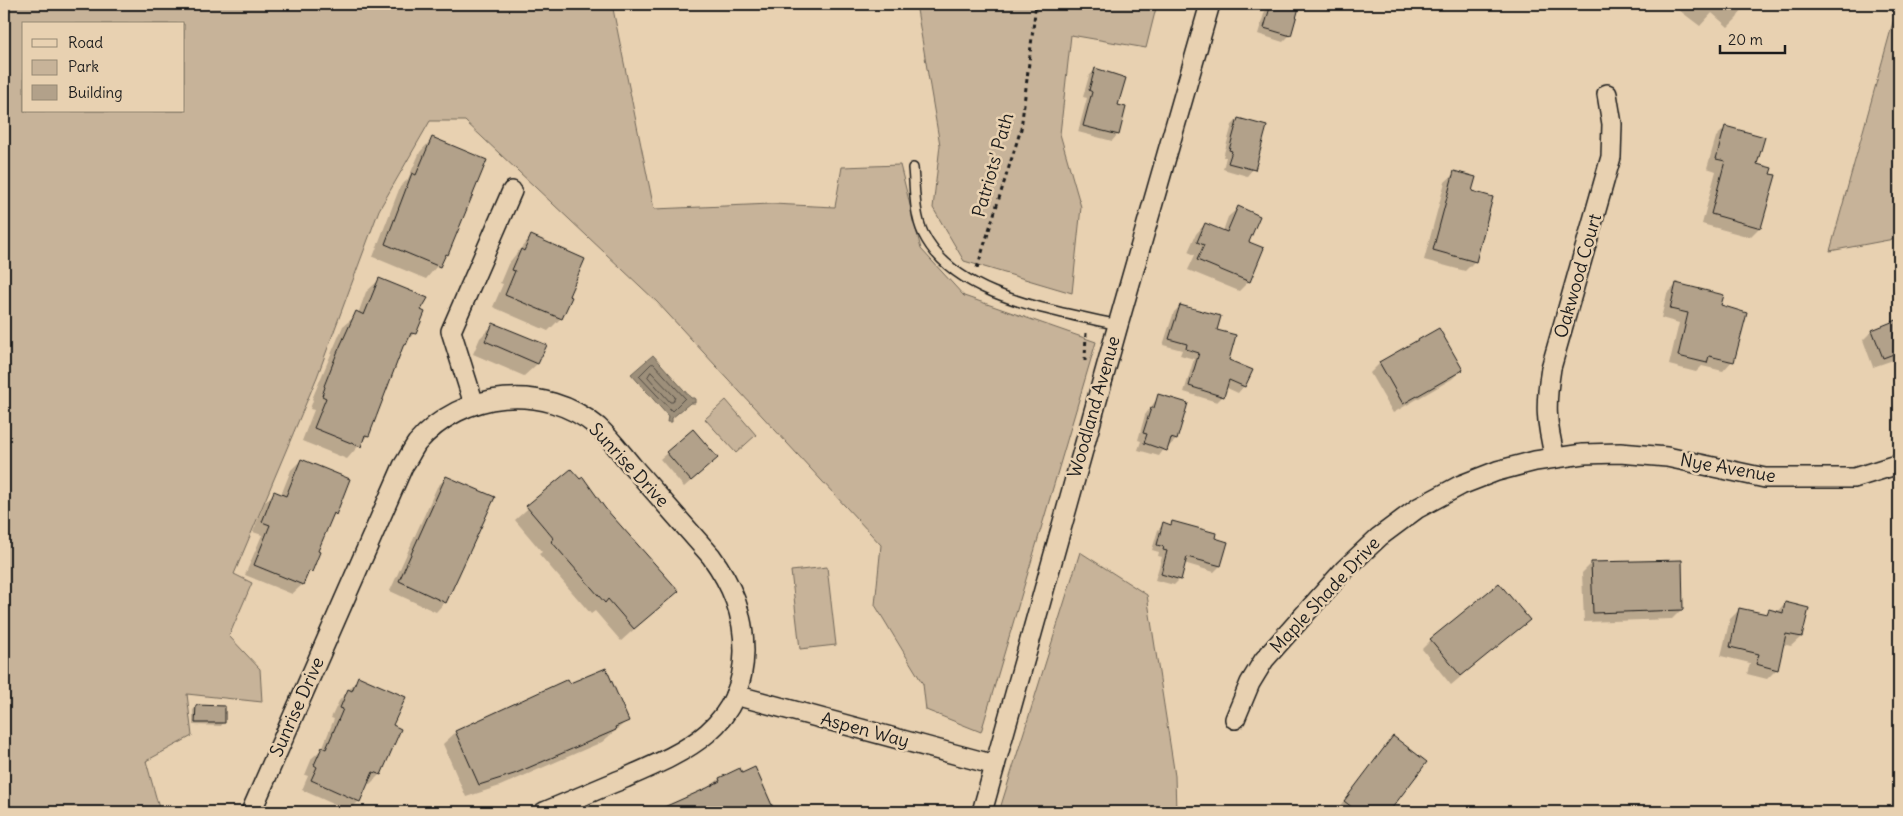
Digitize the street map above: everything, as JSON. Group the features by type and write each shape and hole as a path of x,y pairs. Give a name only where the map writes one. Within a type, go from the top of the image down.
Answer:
{"street":[{"name":"Woodland Avenue","path":"982,812 1210,4"},
{"name":"Oakwood Court","path":"1555,458 1546,420 1546,395 1611,157 1612,124 1607,94"},
{"path":"474,404 452,331 512,191"},
{"name":"Sunrise Drive","path":"256,811 403,466 416,445 428,431 440,422 474,404 495,399 540,400 568,409 598,428 711,556 726,576 741,615 744,637 743,660 735,695 730,706 712,730 675,757 544,812"},
{"name":"Nye Avenue","path":"1555,458 1582,454 1620,453 1668,457 1765,478 1854,478 1899,464"},
{"name":"Maple Shade Drive","path":"1235,719 1250,683 1264,660 1344,570 1379,536 1418,508 1461,485 1498,471 1555,458"},
{"name":"Aspen Way","path":"735,695 995,765"}],"lane":[{"path":"913,168 916,206 922,231 938,256 954,271 974,284 1033,305 1118,325"}],"path":[{"name":"Patriots' Path","path":"975,272 1021,129 1036,4"}],"green space":[{"path":"4,4 644,4 613,9 654,209 772,204 835,207 842,167 900,165 921,249 964,296 1096,342 981,732 926,710 923,684 875,605 881,545 657,302 465,121 430,121 379,210 317,377 234,574 252,583 229,636 260,669 262,702 187,694 192,736 146,761 159,808 151,812 4,812"},
{"path":"916,4 1157,4 1146,48 1071,35 1060,134 1081,207 1072,293 964,261 933,208 940,145"},
{"path":"1898,4 1899,238 1830,251"},
{"path":"726,400 756,435 736,453 705,419"},
{"path":"1080,552 1147,595 1175,776 1176,812 999,812"},
{"path":"827,567 836,645 800,649 791,571"}],"water":[{"path":"653,355 691,398 695,398 695,403 690,403 672,418 672,422 667,422 668,416 631,374"}],"building":[{"path":"1271,4 1300,4 1291,36 1264,28"},
{"path":"1095,68 1126,78 1118,105 1126,107 1119,135 1083,126 1092,92 1089,90"},
{"path":"1238,118 1267,126 1255,170 1228,163 1232,151 1229,150"},
{"path":"1725,126 1765,137 1757,164 1772,168 1770,174 1776,175 1761,228 1711,214 1725,161 1716,159"},
{"path":"432,137 487,160 448,255 446,254 440,267 385,244 412,173 416,175"},
{"path":"1454,171 1476,177 1472,191 1493,197 1476,262 1433,250"},
{"path":"1238,206 1260,216 1249,242 1264,248 1250,282 1197,260 1204,245 1197,242 1205,223 1227,232"},
{"path":"531,235 585,259 569,296 572,297 562,319 505,295 515,271 512,270 521,249 524,251"},
{"path":"379,278 428,298 421,310 425,312 416,334 411,333 406,345 404,344 369,436 365,435 361,447 314,428 326,398 322,396 324,386 337,353 356,311 364,315"},
{"path":"1676,283 1724,295 1721,305 1747,313 1734,362 1709,356 1707,363 1678,356 1688,313 1670,309"},
{"path":"1180,305 1221,316 1217,330 1236,335 1229,360 1253,370 1245,387 1229,380 1224,397 1189,386 1199,353 1186,349 1187,344 1169,339"},
{"path":"1899,319 1899,352 1883,358 1872,330"},
{"path":"493,323 547,345 538,364 485,341"},
{"path":"1439,328 1463,370 1403,404 1379,362"},
{"path":"1158,394 1188,403 1177,440 1171,438 1167,451 1144,443 1147,434 1143,433 1151,408 1154,408"},
{"path":"693,429 718,458 691,481 666,452"},
{"path":"301,459 350,479 336,515 334,513 318,551 320,552 312,572 309,571 303,585 254,565 270,525 262,522 274,491 286,496"},
{"path":"571,469 580,479 583,477 605,508 679,591 634,629 608,599 605,603 551,541 554,539 526,506"},
{"path":"446,476 495,497 446,603 399,581"},
{"path":"1172,521 1216,533 1215,538 1228,542 1221,566 1187,557 1181,580 1161,574 1167,551 1163,550 1164,547 1157,545 1163,522 1171,525"},
{"path":"1682,560 1683,610 1593,613 1591,562"},
{"path":"1499,583 1530,620 1461,676 1430,639"},
{"path":"1785,602 1809,608 1802,637 1786,634 1778,670 1756,664 1759,654 1730,647 1739,608 1767,614 1769,609 1783,613"},
{"path":"606,668 629,721 615,727 616,730 514,774 479,785 455,731 568,679 570,683"},
{"path":"358,676 406,697 393,725 401,729 381,775 373,772 360,802 311,780 317,767 314,765 322,747 326,749 343,709 340,708 348,689 352,691"},
{"path":"196,705 225,706 225,723 195,723"},
{"path":"1393,736 1427,762 1389,812 1358,812 1344,801"},
{"path":"755,767 775,812 653,812 707,788 720,781 719,778 740,768 742,773"}]}
